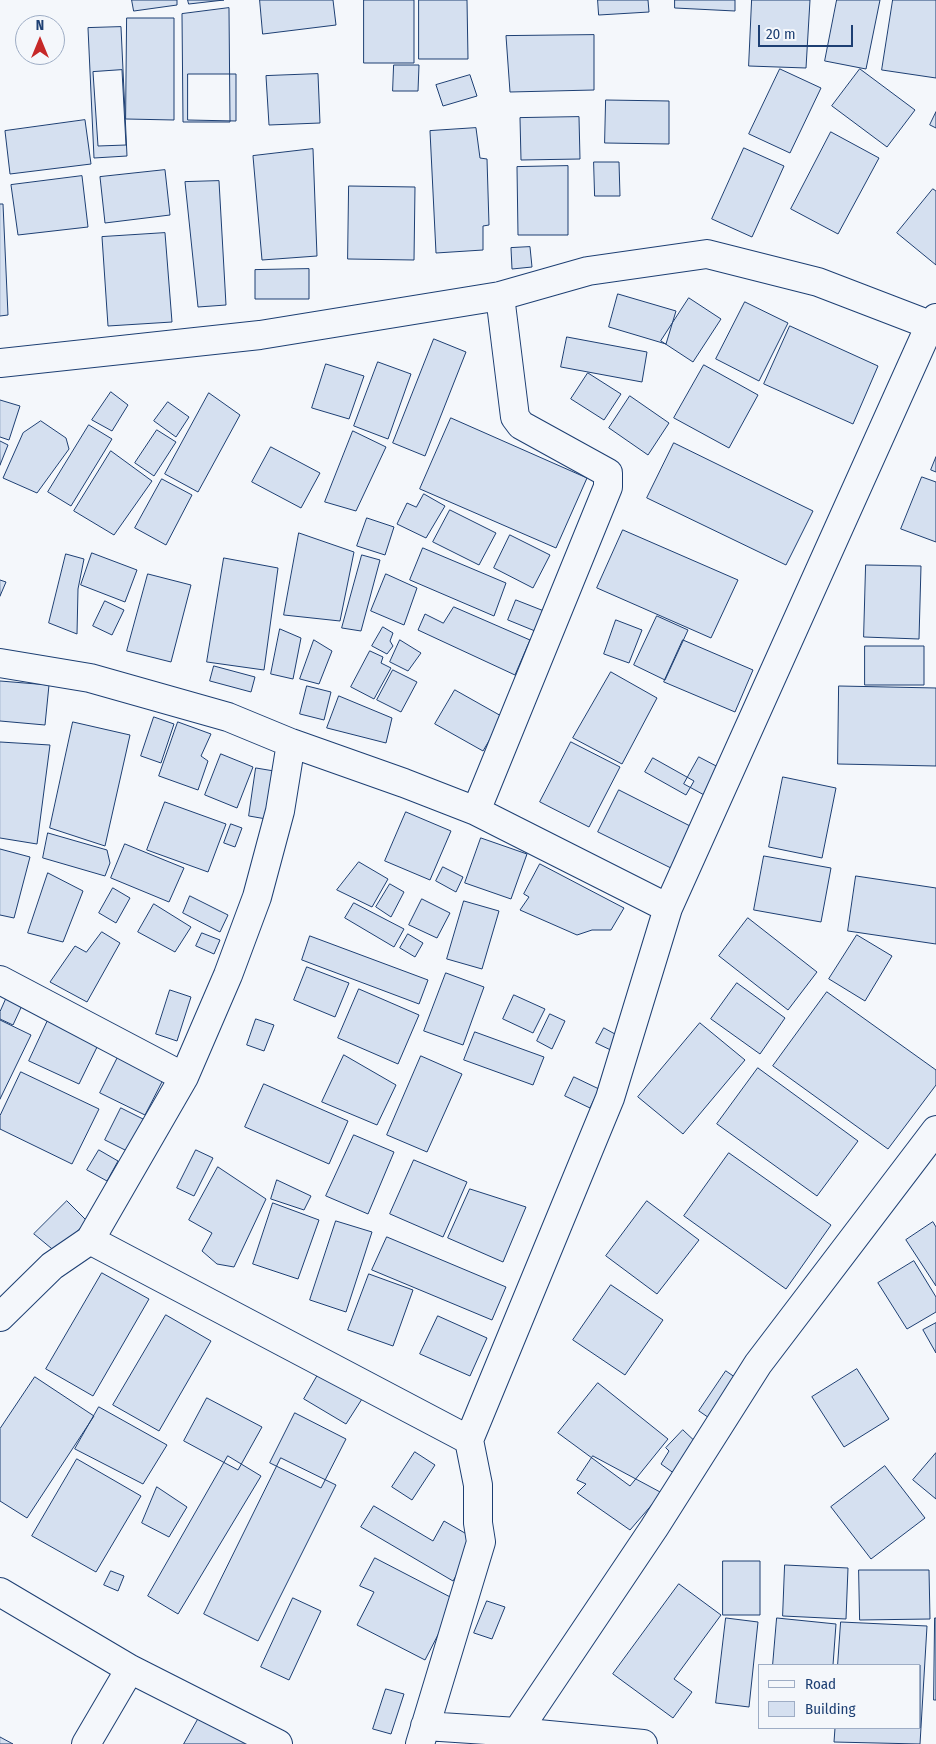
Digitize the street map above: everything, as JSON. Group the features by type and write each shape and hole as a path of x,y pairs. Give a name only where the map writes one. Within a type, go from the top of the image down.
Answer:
{"street":[{"path":"0,363 260,335 500,296 588,271 707,254 818,282 933,322 668,908 610,1098 469,1440 478,1485 480,1542 423,1735 517,1732 642,1744"},
{"path":"476,811 608,487 608,473 521,425 515,417 500,296"},
{"path":"0,663 90,678 228,717 291,743 476,811 668,908"},
{"path":"0,1317 52,1266 90,1240 184,1077 228,975 257,897 280,811 291,743"},
{"path":"0,980 184,1077"},
{"path":"517,1732 654,1528 758,1364 936,1130"},
{"path":"90,1240 469,1440"},
{"path":"0,1592 130,1669 278,1744"},
{"path":"86,1744 130,1669"}],"building":[{"path":"132,0 177,0 177,5 134,11"},
{"path":"188,0 224,0 189,4"},
{"path":"260,0 333,0 336,25 263,34"},
{"path":"364,0 414,0 414,63 364,63"},
{"path":"419,0 467,0 468,59 419,59"},
{"path":"598,0 648,0 649,12 599,15"},
{"path":"675,0 735,0 735,11 675,8"},
{"path":"752,0 810,0 806,68 749,66"},
{"path":"837,0 880,0 866,69 825,61"},
{"path":"893,0 936,0 936,78 882,70"},
{"path":"229,8 230,122 183,122 182,14"},
{"path":"127,18 174,18 174,120 126,119"},
{"path":"121,27 127,156 94,158 88,28"},
{"path":"594,35 594,90 510,92 506,36"},
{"path":"394,65 419,65 418,91 393,91"},
{"path":"780,69 821,88 790,153 749,134"},
{"path":"860,69 915,110 887,147 832,106"},
{"path":"122,70 126,145 98,146 93,72"},
{"path":"188,74 236,74 236,121 188,120"},
{"path":"318,74 320,123 269,125 266,76"},
{"path":"470,75 477,96 443,106 436,85"},
{"path":"606,100 669,101 669,144 605,143"},
{"path":"936,112 936,128 930,125"},
{"path":"579,117 580,159 521,160 520,118"},
{"path":"85,120 91,164 10,174 5,131"},
{"path":"476,128 480,158 487,159 489,225 483,226 483,250 436,253 430,131"},
{"path":"831,132 879,158 838,234 791,209"},
{"path":"744,148 784,166 752,237 712,219"},
{"path":"313,149 317,256 262,260 253,156"},
{"path":"594,162 619,162 620,196 595,196"},
{"path":"568,166 568,235 518,235 517,167"},
{"path":"165,170 170,215 105,223 100,177"},
{"path":"82,176 88,227 18,235 11,185"},
{"path":"219,181 226,305 198,307 185,182"},
{"path":"349,186 415,187 414,260 348,259"},
{"path":"933,189 936,191 936,265 897,233"},
{"path":"0,204 3,204 8,315 0,316"},
{"path":"165,233 172,322 108,326 102,237"},
{"path":"530,247 532,267 512,269 511,248"},
{"path":"309,269 309,299 255,299 255,270"},
{"path":"618,294 676,311 666,344 609,327"},
{"path":"689,298 721,319 693,362 661,341"},
{"path":"745,302 788,323 759,381 716,359"},
{"path":"790,326 878,366 853,424 764,384"},
{"path":"567,337 647,352 642,382 561,367"},
{"path":"434,339 466,352 425,456 393,443"},
{"path":"378,362 411,374 388,439 354,426"},
{"path":"326,364 364,376 349,419 312,408"},
{"path":"704,365 758,395 729,448 674,418"},
{"path":"588,373 621,394 604,420 571,399"},
{"path":"111,392 128,405 112,431 92,420"},
{"path":"209,393 240,415 198,492 165,474"},
{"path":"630,396 669,423 648,455 609,428"},
{"path":"0,400 20,406 9,440 0,437"},
{"path":"168,402 189,417 176,437 154,421"},
{"path":"451,418 587,478 556,548 420,489"},
{"path":"41,421 66,438 69,449 37,493 3,478 23,433"},
{"path":"89,425 112,439 71,506 48,492"},
{"path":"157,430 176,442 154,476 135,463"},
{"path":"353,431 386,447 356,511 325,502"},
{"path":"0,441 8,445 0,465"},
{"path":"674,443 813,511 786,565 647,498"},
{"path":"271,447 320,473 301,508 252,482"},
{"path":"111,451 152,481 114,535 74,511"},
{"path":"936,457 936,472 931,470"},
{"path":"922,477 936,482 936,542 901,529"},
{"path":"162,479 192,495 166,545 135,528"},
{"path":"424,494 445,506 426,538 397,524 407,503 416,507"},
{"path":"450,510 496,533 479,565 433,542"},
{"path":"367,518 394,527 385,555 357,546"},
{"path":"623,530 738,580 711,638 597,588"},
{"path":"299,533 354,552 340,621 284,615"},
{"path":"510,535 550,555 533,588 494,568"},
{"path":"423,548 506,583 494,616 410,580"},
{"path":"92,553 137,570 125,602 81,585"},
{"path":"66,554 84,559 78,589 77,634 49,623"},
{"path":"362,555 380,560 361,631 342,628"},
{"path":"224,558 278,568 264,670 207,662"},
{"path":"866,565 921,566 919,639 864,637"},
{"path":"148,574 191,585 171,662 127,651"},
{"path":"386,574 417,588 404,625 371,611"},
{"path":"0,580 6,582 0,596"},
{"path":"516,600 544,611 535,631 508,620"},
{"path":"105,601 124,610 112,635 93,626"},
{"path":"454,607 530,640 515,675 418,630 425,614 443,623"},
{"path":"657,616 688,630 665,680 634,665"},
{"path":"616,620 642,630 629,663 604,654"},
{"path":"383,627 393,633 390,641 393,646 387,654 372,646"},
{"path":"280,629 301,638 293,679 271,674"},
{"path":"314,640 332,651 319,684 300,679"},
{"path":"400,640 421,653 408,671 390,662"},
{"path":"683,640 753,670 735,712 664,682"},
{"path":"865,646 924,646 924,685 865,685"},
{"path":"370,651 383,657 381,663 391,668 374,699 351,687"},
{"path":"214,666 255,677 251,692 210,681"},
{"path":"393,670 417,682 401,712 377,700"},
{"path":"611,672 657,698 622,764 573,738"},
{"path":"0,681 49,685 45,725 0,721"},
{"path":"307,686 331,692 324,720 300,714"},
{"path":"839,686 936,688 936,766 838,764"},
{"path":"455,690 503,717 483,751 435,724"},
{"path":"339,696 392,718 386,743 327,728"},
{"path":"154,717 174,724 161,763 141,756"},
{"path":"73,722 130,735 105,846 50,828"},
{"path":"178,722 211,734 201,756 208,761 198,790 159,776"},
{"path":"0,742 50,745 37,844 0,838"},
{"path":"571,742 620,767 589,827 540,802"},
{"path":"221,754 253,767 237,808 205,795"},
{"path":"699,757 720,768 706,796 684,784"},
{"path":"653,758 694,781 686,795 645,772"},
{"path":"256,768 280,772 272,820 249,816"},
{"path":"783,777 836,788 822,858 769,847"},
{"path":"619,790 696,829 675,870 598,832"},
{"path":"165,802 226,824 208,872 147,850"},
{"path":"406,812 451,831 430,880 385,861"},
{"path":"231,824 242,828 235,847 224,843"},
{"path":"48,833 107,850 110,863 105,876 43,858"},
{"path":"481,838 527,854 511,899 465,883"},
{"path":"125,844 184,868 169,902 111,878"},
{"path":"0,849 30,857 14,918 0,915"},
{"path":"764,856 831,868 821,922 754,910"},
{"path":"359,862 388,879 372,907 337,890"},
{"path":"540,864 624,908 611,930 592,930 577,935 520,910 529,897 524,894"},
{"path":"443,867 463,877 456,892 436,881"},
{"path":"48,873 83,891 63,942 28,933"},
{"path":"856,876 936,888 936,944 848,931"},
{"path":"390,884 404,892 391,917 376,907"},
{"path":"113,888 130,898 116,923 99,913"},
{"path":"190,896 228,915 220,932 183,913"},
{"path":"422,899 450,913 437,938 409,925"},
{"path":"464,901 499,911 482,969 447,959"},
{"path":"354,903 404,929 394,947 345,918"},
{"path":"154,904 191,927 175,952 138,932"},
{"path":"748,918 817,972 788,1010 719,956"},
{"path":"102,932 120,943 87,1002 50,982 75,946 86,952"},
{"path":"202,933 220,940 214,954 196,946"},
{"path":"408,934 423,943 415,957 400,948"},
{"path":"857,935 892,956 865,1001 829,979"},
{"path":"310,936 428,980 419,1004 302,960"},
{"path":"307,967 349,983 335,1017 294,1000"},
{"path":"446,973 484,987 463,1045 424,1031"},
{"path":"737,983 785,1018 760,1054 711,1019"},
{"path":"359,989 419,1015 398,1064 338,1038"},
{"path":"10,990 25,999 13,1025 0,1019 0,1012"},
{"path":"170,990 191,997 177,1041 156,1034"},
{"path":"827,992 936,1070 936,1085 888,1149 773,1066"},
{"path":"514,995 545,1009 533,1033 503,1019"},
{"path":"550,1014 565,1021 552,1049 537,1041"},
{"path":"49,1018 100,1041 79,1084 29,1061"},
{"path":"256,1019 274,1025 264,1051 247,1045"},
{"path":"0,1020 31,1035 0,1099"},
{"path":"700,1023 745,1060 683,1134 638,1097"},
{"path":"604,1028 624,1039 617,1053 596,1043"},
{"path":"475,1032 544,1057 533,1085 464,1060"},
{"path":"120,1053 165,1076 145,1115 100,1093"},
{"path":"344,1055 396,1085 377,1125 322,1102"},
{"path":"421,1056 462,1074 427,1152 387,1135"},
{"path":"758,1068 858,1141 817,1196 717,1124"},
{"path":"21,1072 99,1109 72,1164 0,1129 0,1116"},
{"path":"574,1077 599,1089 590,1108 565,1096"},
{"path":"264,1084 348,1121 329,1164 245,1127"},
{"path":"121,1108 145,1120 129,1152 105,1140"},
{"path":"354,1135 394,1152 368,1214 326,1196"},
{"path":"99,1150 118,1161 107,1181 87,1170"},
{"path":"196,1150 213,1158 194,1196 177,1188"},
{"path":"729,1153 831,1225 786,1289 684,1216"},
{"path":"414,1160 467,1182 443,1237 390,1214"},
{"path":"218,1167 266,1199 234,1267 217,1264 202,1251 212,1233 189,1220"},
{"path":"277,1180 311,1196 304,1210 271,1199"},
{"path":"470,1189 526,1207 503,1262 448,1238"},
{"path":"67,1201 87,1221 57,1253 34,1234"},
{"path":"647,1201 699,1240 657,1294 606,1256"},
{"path":"273,1203 319,1220 298,1279 253,1264"},
{"path":"336,1221 372,1232 346,1312 310,1300"},
{"path":"933,1222 936,1227 936,1286 906,1240"},
{"path":"387,1237 506,1287 492,1320 372,1270"},
{"path":"914,1261 936,1297 936,1312 907,1329 878,1283"},
{"path":"102,1273 149,1299 93,1396 46,1369"},
{"path":"369,1274 413,1290 393,1346 348,1330"},
{"path":"611,1285 663,1320 625,1375 573,1340"},
{"path":"166,1315 211,1341 159,1431 113,1405"},
{"path":"438,1316 487,1338 470,1376 420,1354"},
{"path":"936,1323 936,1353 923,1330"},
{"path":"857,1369 889,1419 844,1447 812,1397"},
{"path":"726,1371 742,1382 715,1422 699,1411"},
{"path":"319,1373 362,1399 346,1424 304,1399"},
{"path":"35,1377 94,1416 27,1518 0,1501 0,1429"},
{"path":"598,1383 668,1439 630,1486 558,1433"},
{"path":"207,1398 262,1427 238,1470 184,1441"},
{"path":"99,1407 167,1445 143,1484 75,1449"},
{"path":"295,1413 346,1439 321,1488 270,1463"},
{"path":"683,1430 701,1447 675,1474 661,1464 669,1451 666,1448"},
{"path":"415,1452 435,1465 412,1500 392,1487"},
{"path":"936,1453 936,1499 913,1480"},
{"path":"228,1456 261,1476 178,1614 148,1596"},
{"path":"593,1456 662,1493 630,1530 577,1493 586,1484 577,1480"},
{"path":"281,1458 336,1485 258,1641 204,1614"},
{"path":"77,1459 141,1496 96,1572 32,1536"},
{"path":"885,1466 925,1518 871,1559 831,1507"},
{"path":"157,1487 187,1507 169,1537 142,1523"},
{"path":"374,1506 433,1541 444,1521 477,1540 453,1581 361,1527"},
{"path":"375,1558 456,1600 425,1660 357,1625 374,1592 360,1586"},
{"path":"723,1561 760,1561 760,1615 723,1615"},
{"path":"785,1565 848,1568 846,1619 783,1616"},
{"path":"859,1570 929,1570 930,1619 860,1620"},
{"path":"111,1571 124,1576 118,1591 104,1585"},
{"path":"679,1584 721,1615 674,1679 692,1692 673,1718 613,1674"},
{"path":"293,1598 321,1611 289,1680 261,1667"},
{"path":"487,1601 505,1607 492,1639 474,1633"},
{"path":"726,1618 758,1622 749,1707 716,1703"},
{"path":"777,1618 836,1624 833,1664 773,1664"},
{"path":"935,1618 936,1700 934,1700"},
{"path":"841,1622 927,1626 921,1727 921,1664 838,1664"},
{"path":"386,1689 404,1694 391,1734 373,1729"},
{"path":"205,1707 275,1744 184,1744"},
{"path":"835,1729 921,1729 920,1744 834,1742"},
{"path":"0,1737 13,1744 0,1744"}]}
